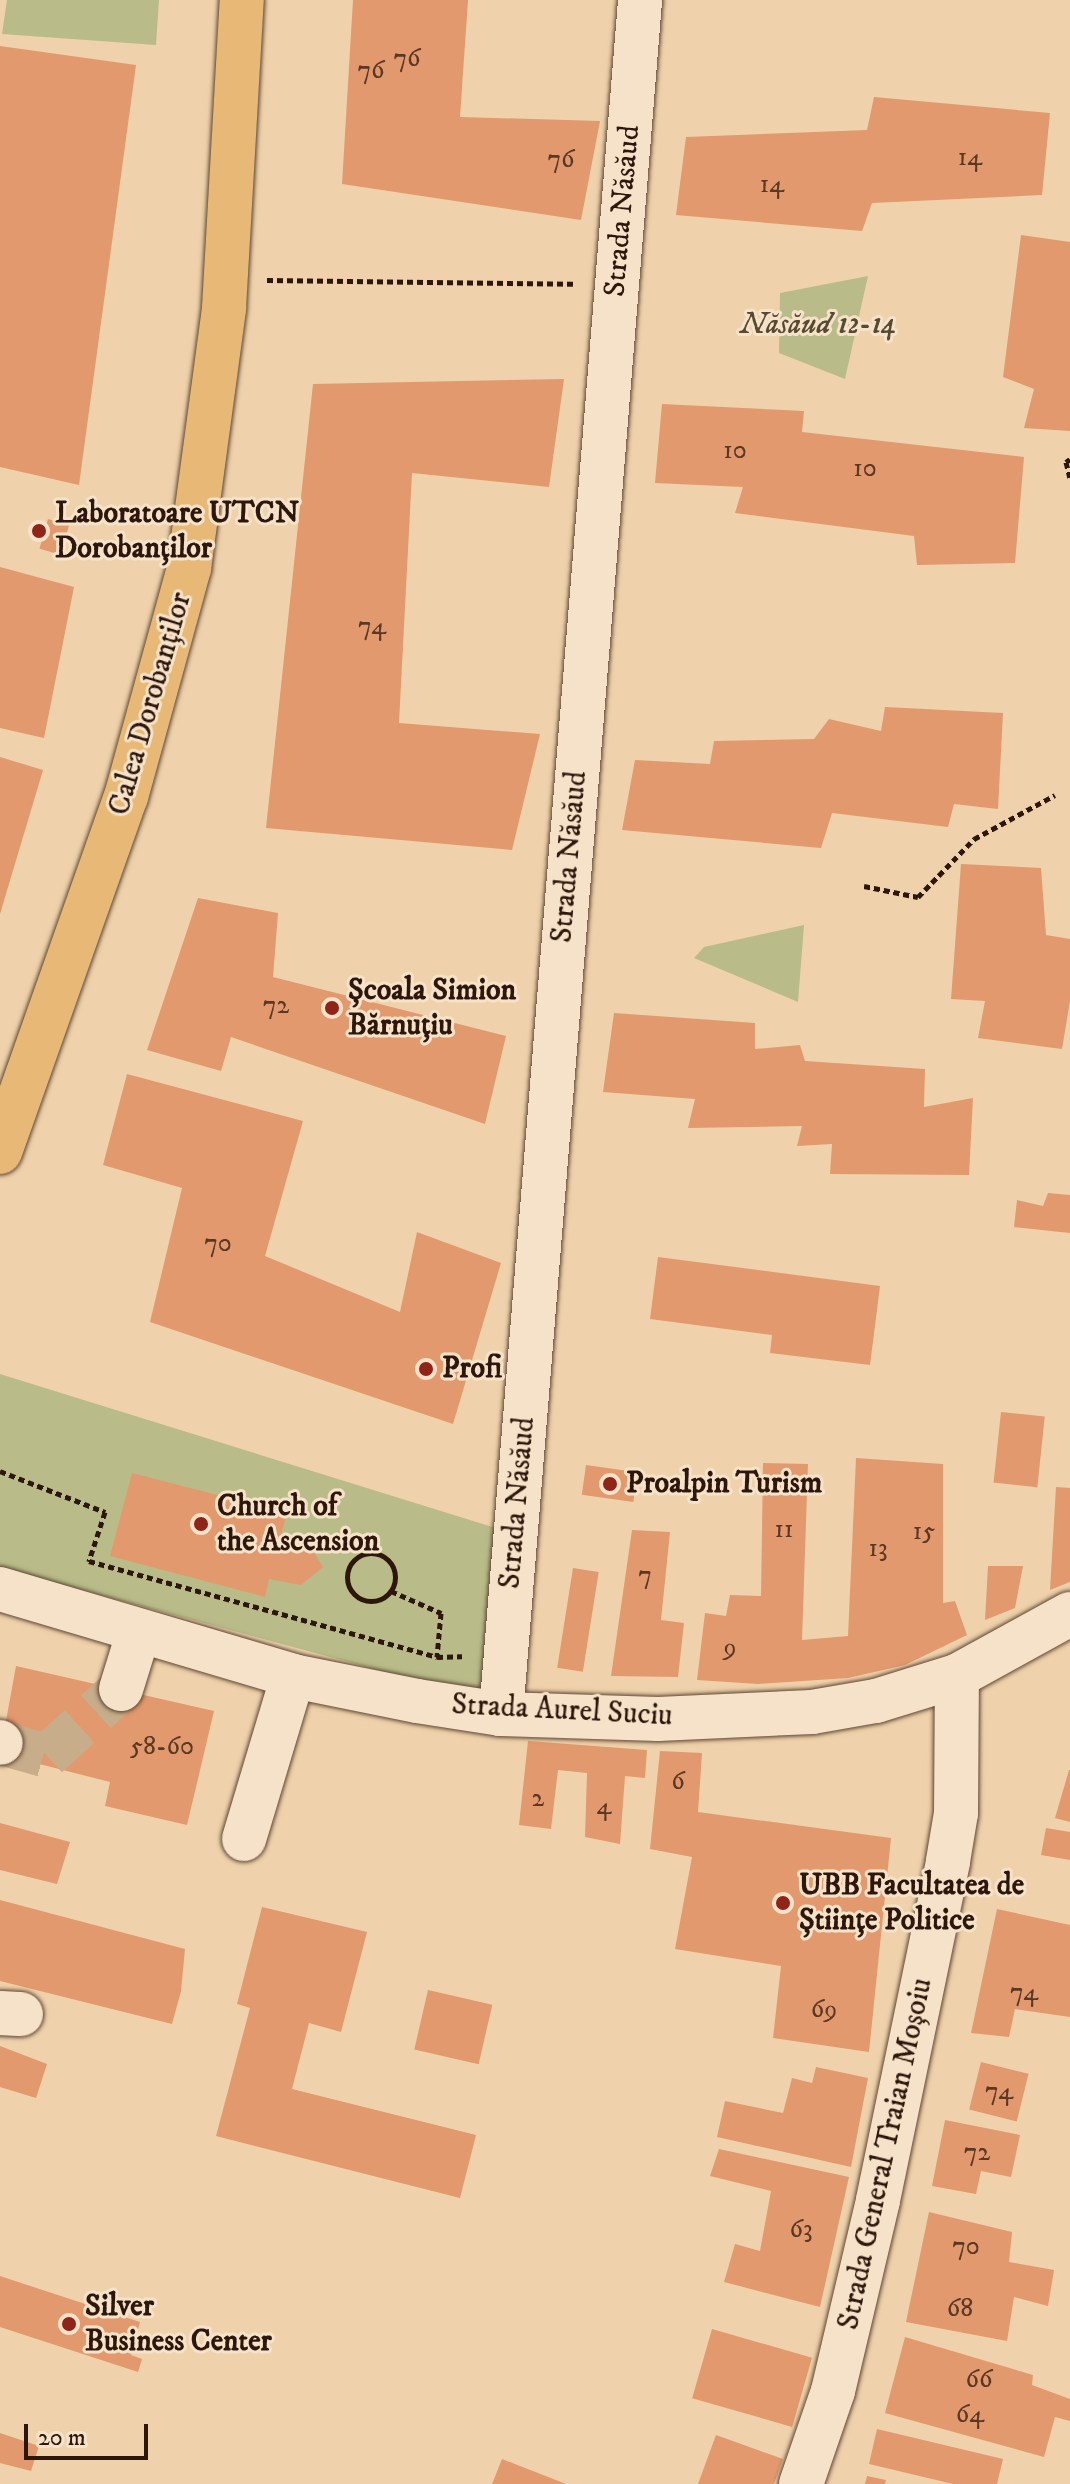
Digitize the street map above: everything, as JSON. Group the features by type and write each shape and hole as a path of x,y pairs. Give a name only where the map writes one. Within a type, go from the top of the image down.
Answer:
{"main road":[{"name":"Calea Dorobanților","path":"0,1152 126,797 189,568 224,308 242,0"}],"street":[{"name":"Strada Năsăud","path":"501,1714 640,0"},
{"name":"Strada Aurel Suciu","path":"0,1589 131,1657 293,1676 501,1714 658,1719 812,1712 876,1701 957,1676 1070,1614"},
{"path":"244,1839 293,1676"},
{"name":"Strada General Traian Moșoiu","path":"801,2484 837,2377 878,2200 948,1861 956,1813 957,1676"}],"path":[{"path":"258,279 617,284"},
{"path":"1070,459 1066,462 1070,478"},
{"path":"864,886 918,897 974,839 1055,795"},
{"path":"0,1471 105,1512 89,1561 437,1657 506,1655"},
{"path":"367,1553 383,1556 394,1568 395,1584 391,1591 370,1602 356,1596 347,1583 352,1561 367,1553"},
{"path":"391,1591 441,1613 437,1657"}],"green space":[{"path":"7,0 159,0 156,45 2,34"},
{"name":"Năsăud 12-14","path":"868,276 845,379 779,353 780,293"},
{"path":"804,925 798,1002 694,958 704,947"},
{"path":"0,1374 499,1529 486,1699 0,1568"}],"building":[{"path":"353,0 468,0 460,117 600,121 581,220 342,184"},
{"path":"0,46 136,65 79,485 0,467"},
{"path":"874,97 1050,113 1042,195 872,203 862,231 676,215 686,137 867,130"},
{"path":"1021,235 1070,242 1070,431 1024,428 1034,389 1003,377"},
{"path":"564,379 549,487 412,473 399,723 540,734 512,850 266,828 313,384"},
{"path":"662,404 804,411 802,432 1024,457 1015,563 917,565 914,536 735,513 743,487 655,483"},
{"path":"48,519 69,525 61,555 39,549"},
{"path":"0,567 74,587 44,738 0,728"},
{"path":"885,707 1003,713 998,809 954,804 948,827 832,813 821,848 622,830 635,760 710,764 714,741 814,739 829,719 881,731"},
{"path":"0,757 43,770 0,914"},
{"path":"961,864 1041,868 1046,935 1070,939 1070,1001 1062,1049 978,1038 985,1001 951,999"},
{"path":"198,898 278,913 273,977 506,1036 485,1124 231,1037 221,1071 147,1050"},
{"path":"614,1013 755,1023 755,1049 800,1045 805,1061 925,1069 924,1107 973,1098 969,1175 830,1174 832,1144 797,1146 802,1126 688,1128 695,1099 603,1092"},
{"path":"127,1074 303,1121 265,1256 400,1312 417,1232 501,1263 453,1424 150,1322 182,1188 103,1165"},
{"path":"1048,1193 1070,1195 1070,1233 1014,1227 1017,1200 1043,1206"},
{"path":"658,1257 880,1286 870,1365 770,1353 772,1335 650,1319"},
{"path":"1001,1412 1045,1417 1037,1487 994,1483"},
{"path":"856,1458 943,1464 943,1603 955,1601 967,1635 905,1665 848,1678 758,1684 697,1680 705,1613 726,1616 730,1595 761,1596 763,1463 808,1464 802,1640 848,1636"},
{"name":"Proalpin Turism","path":"586,1465 637,1472 633,1502 582,1495"},
{"name":"Church of the Ascension","path":"132,1473 287,1513 281,1535 308,1543 323,1567 301,1585 269,1579 265,1597 110,1556"},
{"path":"1056,1487 1070,1488 1070,1582 1050,1590"},
{"path":"632,1530 670,1532 661,1620 684,1623 678,1677 611,1676"},
{"path":"988,1566 1023,1566 1015,1608 985,1620"},
{"path":"573,1568 599,1572 583,1672 557,1668"},
{"path":"16,1666 214,1711 187,1825 105,1806 110,1782 0,1754"},
{"path":"528,1741 647,1750 645,1778 625,1776 620,1844 585,1837 587,1773 558,1770 551,1829 519,1825"},
{"name":"UBB Facultatea de Științe Politice","path":"660,1751 702,1753 698,1812 891,1838 869,2052 773,2038 781,1966 675,1949 692,1857 650,1849"},
{"path":"1070,1770 1070,1822 1055,1818"},
{"path":"0,1823 70,1842 57,1884 0,1870"},
{"path":"1046,1828 1070,1832 1070,1860 1041,1855"},
{"path":"0,1900 185,1949 181,1991 172,2024 0,1981"},
{"path":"262,1907 367,1932 341,2032 309,2023 292,2089 476,2135 460,2198 216,2136 250,2008 237,2004"},
{"path":"997,1909 1070,1925 1070,2017 1015,2009 1009,2037 971,2033"},
{"path":"428,1990 492,2005 479,2064 414,2049"},
{"path":"0,2046 47,2064 36,2098 0,2087"},
{"path":"981,2062 1029,2074 1017,2121 969,2110"},
{"path":"816,2067 868,2078 851,2167 717,2137 725,2101 783,2113 792,2078 812,2083"},
{"path":"945,2120 1020,2135 1011,2177 981,2171 976,2194 932,2186"},
{"path":"719,2149 849,2177 820,2307 724,2282 735,2244 760,2251 771,2191 710,2176"},
{"path":"929,2212 1012,2232 1009,2262 1054,2270 1048,2306 1014,2297 1007,2341 906,2322"},
{"name":"Silver Business Center","path":"0,2276 140,2322 131,2355 142,2359 138,2372 0,2327"},
{"path":"712,2329 812,2358 792,2427 692,2398"},
{"path":"905,2337 1033,2375 1032,2385 1070,2399 1070,2421 1055,2417 1044,2457 885,2413"},
{"path":"877,2429 1003,2459 997,2484 953,2484 869,2464"},
{"path":"0,2433 39,2446 31,2471 0,2463"},
{"path":"716,2435 783,2459 774,2484 698,2484"},
{"path":"502,2459 566,2484 492,2484"},
{"path":"867,2476 886,2480 885,2484 865,2484"}],"tunnel":[{"path":"1,1743 47,1756 121,1689"}],"place":[{"name":"Laboratoare UTCN Dorobanților","path":"39,531"},
{"name":"Școala Simion Bărnuțiu","path":"332,1008"},
{"name":"Profi","path":"426,1369"},
{"name":"Proalpin Turism","path":"610,1484"},
{"name":"Church of the Ascension","path":"201,1524"},
{"name":"UBB Facultatea de Științe Politice","path":"783,1903"},
{"name":"Silver Business Center","path":"69,2324"}]}
